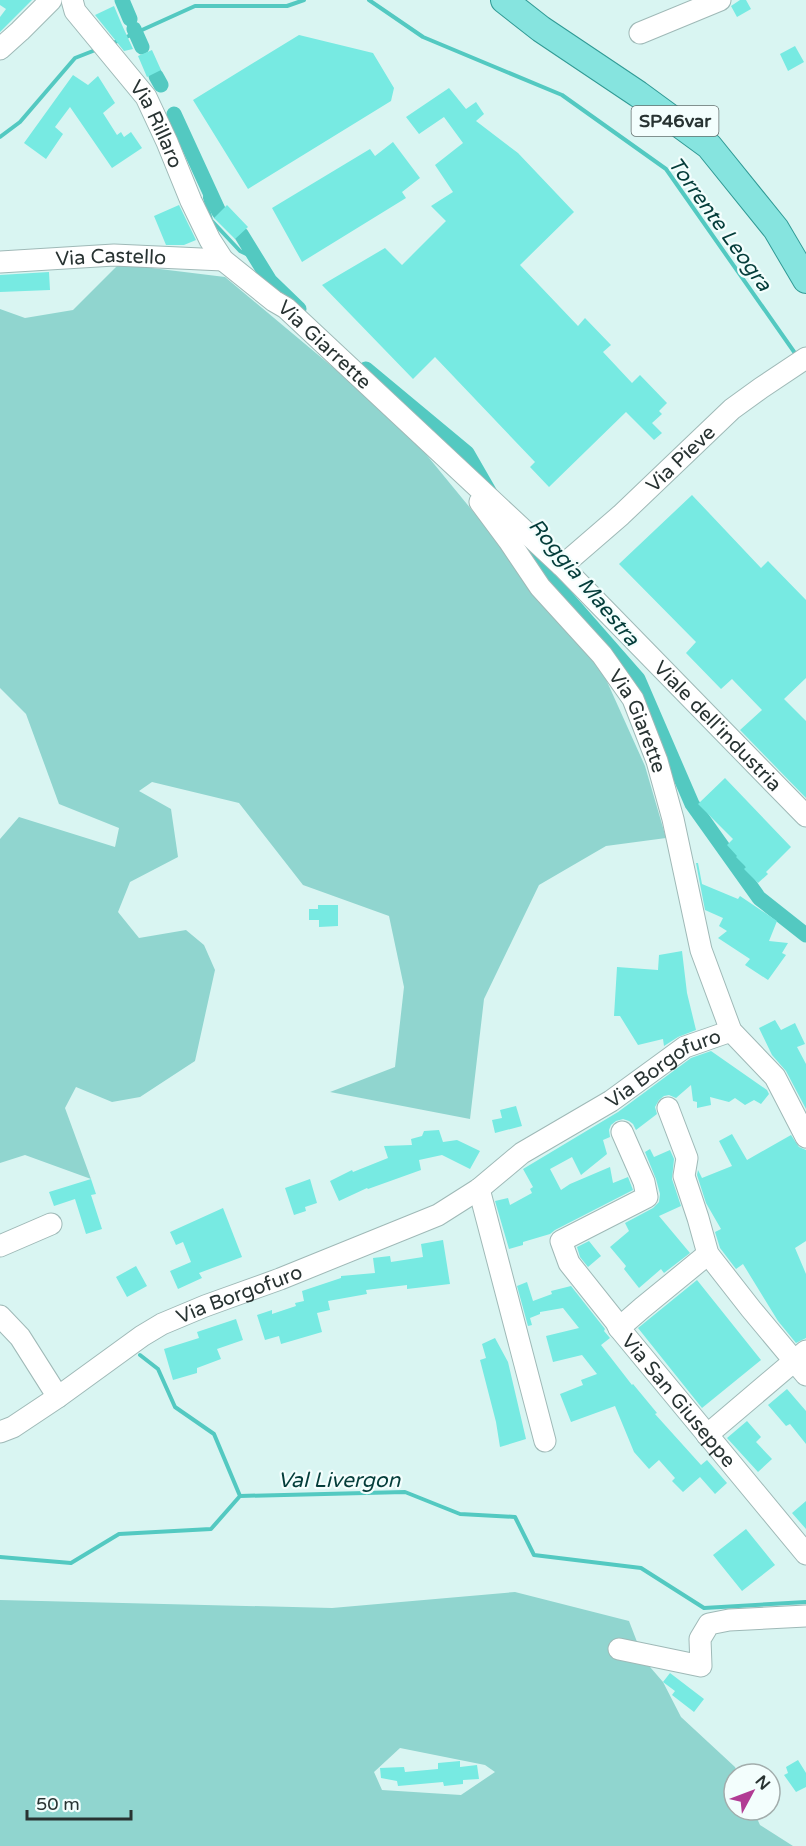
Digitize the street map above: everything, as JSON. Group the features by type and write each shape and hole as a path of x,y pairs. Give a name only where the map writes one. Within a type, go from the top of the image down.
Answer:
{"main road":[{"name":"SP46var","path":"504,0 541,29 638,94 709,146 776,229 806,280"}],"street":[{"path":"0,49 51,0"},
{"name":"Via Rillaro","path":"72,0 75,11 146,97 191,201 210,240 223,260"},
{"path":"640,33 720,0"},
{"name":"Via Castello","path":"0,262 114,255 223,260"},
{"name":"Via Giarrette","path":"223,260 286,308 423,436"},
{"name":"Via Pieve","path":"562,566 621,515 732,409 806,358"},
{"name":"Viale dell'industria","path":"423,436 562,566 806,816"},
{"name":"Via Giarette","path":"447,459 509,541 540,587 602,655 633,699 657,761 676,831 701,950 730,1031"},
{"path":"730,1031 776,1077 806,1137"},
{"name":"Via Borgofuro","path":"7,1429 58,1397 162,1324 438,1215 479,1189 522,1153 611,1101 685,1047 730,1031"},
{"path":"668,1108 687,1158 684,1176 708,1254 802,1362 707,1435"},
{"name":"Via San Giuseppe","path":"622,1132 644,1182 647,1197 561,1241 569,1263 806,1554"},
{"path":"479,1189 545,1440"},
{"path":"0,1246 51,1224"},
{"path":"620,1328 708,1254"},
{"path":"0,1316 20,1337 58,1397"},
{"path":"619,1649 701,1665 700,1639 709,1624 729,1620 806,1616"}],"shaded area":[{"path":"119,264 225,277 402,425 600,666 645,766 666,838 606,846 539,885 484,999 470,1119 330,1092 395,1067 404,987 389,916 303,885 239,803 152,782 139,791 171,809 178,857 130,882 118,912 139,938 186,930 204,945 215,970 195,1061 140,1097 112,1102 76,1087 65,1108 91,1179 25,1155 0,1163 0,839 19,817 115,847 119,828 59,804 26,714 0,688 0,309 25,318 73,310"},
{"path":"515,1592 629,1621 644,1660 663,1682 681,1717 730,1762 722,1762 722,1822 759,1822 793,1846 0,1846 0,1600 332,1608","holes":["400,1748 485,1765 495,1772 461,1795 382,1790 374,1772"]}],"building":[{"path":"0,0 32,0 0,32 0,17 6,9 0,5"},
{"path":"740,0 746,0 751,9 737,17 731,6"},
{"path":"114,6 133,49 124,51 95,15"},
{"path":"299,35 373,53 394,88 391,101 248,189 193,100"},
{"path":"795,46 804,62 788,71 780,54"},
{"path":"152,50 161,70 147,77 138,56"},
{"path":"73,75 88,85 98,76 115,103 103,113 117,135 121,132 124,137 131,132 142,148 112,168 70,107 55,127 63,134 46,159 24,143"},
{"path":"449,88 466,109 476,102 484,114 476,121 518,153 574,212 520,265 578,326 585,318 611,345 603,352 632,383 640,375 667,403 659,411 662,414 652,423 662,433 654,440 626,412 549,487 530,467 535,462 435,357 413,379 322,285 385,248 402,265 446,221 431,206 453,192 435,165 463,143 444,117 419,134 406,117"},
{"path":"393,142 420,178 402,192 406,198 302,262 272,208 370,149 375,156"},
{"path":"179,205 196,240 184,245 166,245 154,216"},
{"path":"227,205 248,227 235,239 214,218"},
{"path":"49,272 50,290 0,292 0,275"},
{"path":"692,495 761,568 768,561 806,600 806,678 784,699 806,721 806,798 740,730 762,710 732,679 721,689 686,653 696,642 619,564"},
{"path":"725,778 791,847 758,883 744,869 746,867 727,845 733,839 698,804"},
{"path":"696,863 698,863 702,884 738,899 740,896 777,921 769,941 788,943 782,953 786,955 768,980 745,965 750,959 718,938 727,931 719,926 723,918 705,910"},
{"path":"318,905 338,905 338,926 319,927 319,920 309,920 309,909 318,909"},
{"path":"682,951 687,993 696,1030 664,1046 663,1039 638,1045 620,1016 614,1016 617,967 658,970 659,955"},
{"path":"775,1020 781,1030 795,1023 805,1044 797,1047 806,1064 806,1109 786,1071 772,1055 759,1028"},
{"path":"711,1051 767,1090 769,1094 761,1104 754,1100 745,1105 735,1098 729,1102 710,1097 711,1105 697,1108 697,1102 693,1101 691,1085 676,1098 669,1095 659,1100 655,1107 657,1114 636,1130 629,1121 623,1119 616,1121 609,1130 610,1137 603,1140 607,1154 581,1175 572,1157 550,1169 561,1190 610,1167 613,1183 628,1177 633,1190 550,1234 509,1249 495,1201 508,1198 510,1205 532,1193 530,1189 533,1187 523,1169 618,1112 691,1058"},
{"path":"516,1106 522,1126 495,1133 492,1120 502,1118 500,1110"},
{"path":"439,1130 443,1142 457,1140 480,1151 470,1169 442,1155 419,1160 421,1170 367,1188 339,1201 330,1181 352,1170 353,1172 388,1158 384,1146 412,1145 411,1139 422,1136 424,1131"},
{"path":"732,1134 747,1160 791,1135 799,1147 806,1150 806,1241 795,1248 806,1274 806,1338 796,1343 778,1321 743,1264 736,1269 720,1248 715,1232 721,1229 706,1203 697,1175 698,1170 702,1178 732,1166 719,1141"},
{"path":"650,1149 654,1157 670,1150 674,1159 672,1179 681,1206 659,1216 690,1253 664,1273 661,1269 639,1288 624,1269 626,1266 610,1247 629,1231 625,1223 653,1208 659,1202 660,1194 656,1179 645,1152"},
{"path":"91,1179 96,1194 91,1195 102,1229 86,1234 75,1199 54,1206 49,1192"},
{"path":"310,1179 317,1203 305,1207 306,1211 294,1215 285,1188"},
{"path":"223,1208 242,1257 199,1273 202,1278 178,1289 170,1271 191,1262 183,1242 176,1245 170,1232"},
{"path":"443,1240 450,1284 407,1289 407,1285 366,1290 367,1294 328,1301 330,1310 317,1313 322,1332 281,1344 279,1336 265,1340 257,1315 272,1310 272,1314 296,1306 295,1303 304,1301 302,1291 341,1278 341,1276 375,1273 373,1258 390,1256 391,1262 423,1257 421,1244"},
{"path":"589,1241 601,1256 588,1267 580,1257 577,1247"},
{"path":"136,1266 147,1286 127,1297 116,1277"},
{"path":"697,1280 761,1360 702,1408 638,1328"},
{"path":"527,1282 533,1301 552,1294 551,1291 571,1286 605,1329 604,1331 610,1338 601,1345 632,1385 701,1465 707,1460 727,1483 715,1494 700,1477 683,1492 672,1481 675,1478 659,1460 649,1469 634,1452 615,1406 571,1422 560,1394 583,1385 581,1380 597,1374 582,1355 553,1362 546,1336 579,1328 563,1308 540,1312 530,1318 532,1325 528,1326 517,1286"},
{"path":"236,1319 243,1340 217,1349 221,1359 197,1368 197,1373 173,1380 164,1349 199,1338 197,1332"},
{"path":"495,1338 508,1362 526,1439 500,1447 480,1360 486,1358 482,1344"},
{"path":"787,1389 806,1411 806,1444 790,1424 786,1426 768,1405"},
{"path":"747,1421 761,1437 756,1442 772,1459 758,1472 727,1438"},
{"path":"806,1501 806,1529 792,1513"},
{"path":"746,1529 775,1565 742,1591 713,1555"},
{"path":"670,1673 704,1699 694,1712 672,1695 675,1691 663,1682"},
{"path":"798,1760 806,1773 806,1787 796,1792 784,1775 788,1773 786,1767"},
{"path":"460,1761 460,1767 477,1765 479,1779 463,1780 463,1784 444,1786 443,1782 398,1786 397,1781 381,1778 380,1768 404,1767 405,1772 438,1769 438,1763"}],"waterway":[{"name":"Roggia Maestra","path":"122,0 130,19"},
{"path":"111,44 195,6 287,6 304,0"},
{"name":"Torrente Leogra","path":"369,0 423,37 562,95 666,169 797,356"},
{"name":"Roggia Maestra","path":"134,29 142,47"},
{"path":"0,137 20,122 75,58 98,49"},
{"name":"Roggia Maestra","path":"156,76 161,85"},
{"name":"Roggia Maestra","path":"174,114 219,212"},
{"path":"206,183 205,198 211,220 240,251 255,258"},
{"name":"Roggia Maestra","path":"241,234 270,281 299,309"},
{"name":"Roggia Maestra","path":"366,369 467,453 490,493"},
{"name":"Roggia Maestra","path":"524,549 638,679 692,804 759,898 806,935"},
{"path":"140,1355 158,1369 175,1407 214,1434 240,1496"},
{"name":"Val Livergon","path":"0,1557 71,1563 119,1534 211,1529 240,1496 405,1492 460,1514 515,1517 534,1555 641,1568 704,1608 806,1602"}]}
